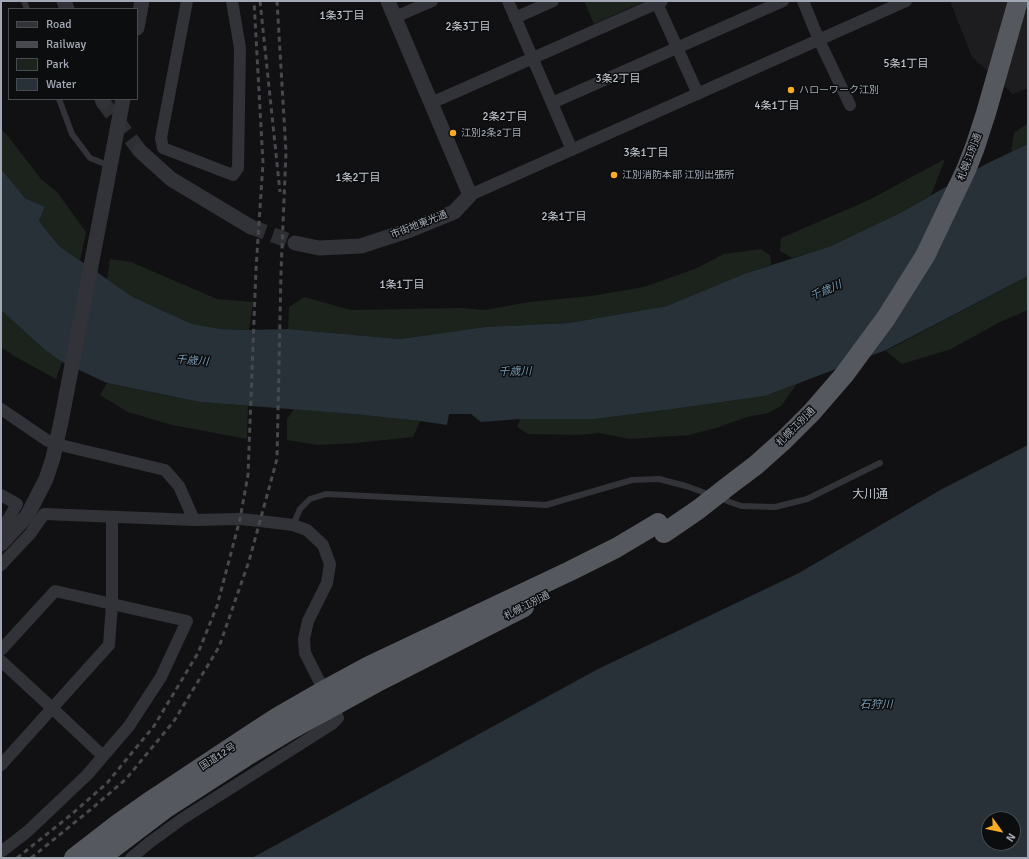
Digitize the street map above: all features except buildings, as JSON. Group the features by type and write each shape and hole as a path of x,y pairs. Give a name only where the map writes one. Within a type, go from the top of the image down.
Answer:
{"highway":[{"name":"札幌江別通","path":"375,673 606,566 640,548 691,500 719,481 746,459 799,408 843,358 872,319 916,251 956,167 976,109 1006,1"},
{"name":"札幌江別通","path":"661,528 699,509 756,465 784,440 812,412 844,375 886,318 925,256 966,170 986,113 1018,1"},
{"name":"国道12号","path":"74,858 152,800 278,717 328,698 375,673"},
{"name":"国道12号","path":"100,858 166,808 284,733 328,698"}],"street":[{"path":"138,23 142,1"},
{"path":"187,1 161,138 163,148 233,175 238,168 240,48 232,1"},
{"path":"388,1 470,195 906,1"},
{"path":"395,17 432,1"},
{"path":"508,1 572,150"},
{"path":"515,18 553,1"},
{"path":"552,103 783,1"},
{"path":"802,1 850,105"},
{"path":"431,103 658,2 698,94"},
{"path":"1,544 26,516 46,479 53,458 123,100"},
{"path":"140,151 171,179 252,227"},
{"name":"市街地東光通","path":"295,243 319,248 361,246 410,230 454,212 470,195"},
{"path":"1,409 48,441 56,444 165,470 179,486 194,520"},
{"path":"1,494 17,504 7,522 1,528"},
{"path":"1,565 30,534 44,514 194,520 240,519 260,521 293,525 307,530 323,545 330,564 327,583 308,622 304,639 305,652 338,718 332,724 182,819 131,858"},
{"path":"1,765 109,645 112,604 112,517"},
{"path":"1,650 56,591 187,621 161,677 129,726 87,775 28,831 1,852"},
{"path":"1,661 103,756"}],"lane":[{"path":"59,100 72,134 90,158 110,166"},
{"path":"293,525 300,509 310,499 326,494 546,505 632,480 646,479 660,479 686,486 741,506 775,508 807,499 880,463"}],"shaded area":[{"path":"950,1 1028,1 1028,88 1013,94 972,57"}],"green space":[{"path":"584,1 645,1 594,24"},
{"path":"1028,123 1028,144 1011,152 1014,133"},
{"path":"1,129 41,179 57,192 86,232 80,260 59,246 39,221 45,207 25,198 1,169"},
{"path":"945,159 931,195 902,212 831,246 792,258 780,251 781,238 869,200"},
{"path":"761,249 770,255 771,265 744,274 667,306 569,323 485,327 400,339 288,329 289,307 304,297 351,310 462,308 485,310 529,302 591,296 644,287 695,269 724,254"},
{"path":"110,259 131,262 217,299 253,302 249,330 221,329 192,324 133,297 107,279"},
{"path":"1028,276 1028,310 1000,322 951,349 902,364 886,351"},
{"path":"1,310 45,350 62,362 56,379 14,356 1,347"},
{"path":"107,383 200,402 248,406 247,439 172,425 128,412 100,395"},
{"path":"797,384 781,406 768,413 747,417 716,428 689,435 629,439 600,433 579,435 528,434 517,427 520,419 595,419 765,396"},
{"path":"294,409 420,421 413,437 318,445 287,440 287,419"}],"water":[{"name":"千歳川","path":"1028,144 1028,276 886,350 765,396 595,419 520,419 481,422 471,414 449,414 447,425 353,414 200,402 107,383 62,362 45,350 1,310 1,169 25,198 45,207 39,221 59,246 133,297 192,324 221,329 288,329 400,339 485,327 569,323 667,306 744,274 831,246 902,212 986,164"},
{"name":"石狩川","path":"1028,445 1028,858 252,858 598,669 799,573 942,489"}],"tunnel":[{"path":"103,102 140,151"},
{"path":"251,227 295,243"}],"railway":[{"path":"17,858 72,814 107,783 154,726 198,653 217,606 240,519 248,475 256,269 263,163 254,1"},
{"path":"260,1 280,192"},
{"path":"31,858 126,779 174,721 219,647 249,561 277,459 281,272 286,152 277,1"}],"place":[{"name":"ハローワーク江別","path":"791,90"},
{"name":"江別2条2丁目","path":"453,133"},
{"name":"江別消防本部 江別出張所","path":"614,175"}],"district":[{"name":"1条3丁目","path":"342,16"},
{"name":"2条3丁目","path":"468,27"},
{"name":"5条1丁目","path":"906,64"},
{"name":"3条2丁目","path":"618,79"},
{"name":"4条1丁目","path":"777,106"},
{"name":"2条2丁目","path":"505,117"},
{"name":"3条1丁目","path":"646,153"},
{"name":"1条2丁目","path":"358,178"},
{"name":"2条1丁目","path":"564,217"},
{"name":"1条1丁目","path":"402,285"},
{"name":"大川通","path":"870,495"}]}
